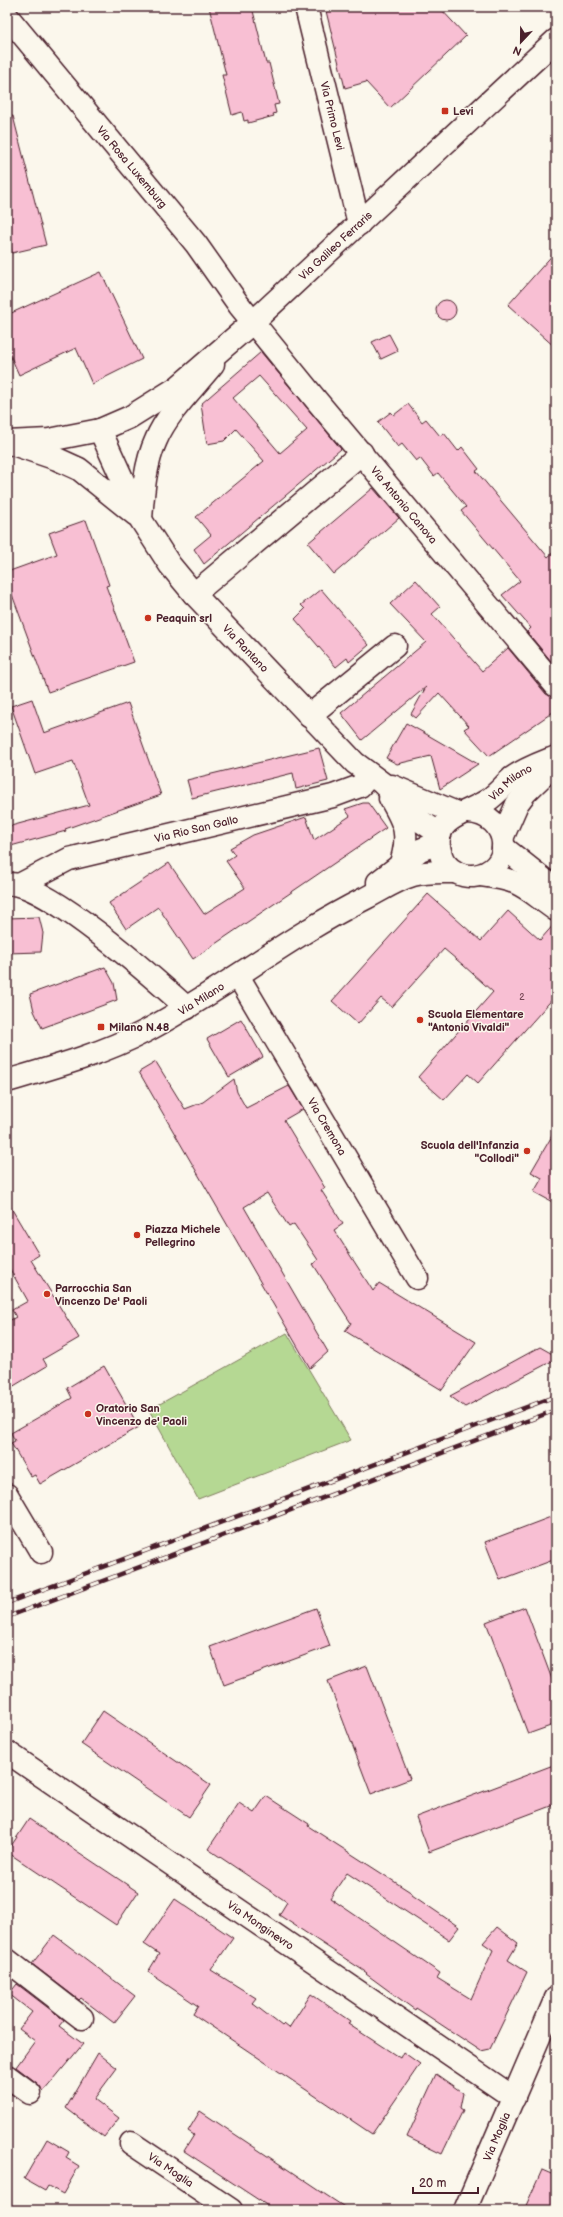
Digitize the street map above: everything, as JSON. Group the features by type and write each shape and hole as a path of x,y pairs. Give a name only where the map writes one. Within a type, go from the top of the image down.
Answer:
{"street":[{"name":"Via Primo Levi","path":"306,7 359,224"},
{"name":"Via Rosa Luxemburg","path":"7,16 196,244 233,297 253,322"},
{"name":"Via Galileo Ferraris","path":"7,442 49,440 100,430 130,417 158,401 178,387 233,341 556,40"},
{"name":"Via Antonio Canova","path":"253,322 556,686"},
{"path":"141,520 146,473 156,440 170,418 233,341"},
{"name":"Via Rantano","path":"100,430 141,520 170,565 194,594 355,763 376,779 439,838"},
{"name":"Via Rantano","path":"7,442 58,459 78,469 141,520"},
{"path":"194,594 362,453"},
{"path":"309,716 395,646"},
{"name":"Via Milano","path":"341,911 400,863 439,838 444,825 491,798 523,770 556,757"},
{"name":"Via Milano","path":"7,1081 75,1062 111,1048 187,1008 341,911 414,875 455,872 472,877 481,875 490,870 498,863 503,842 517,804 526,792 556,763"},
{"path":"376,779 404,824 407,838 400,863"},
{"name":"Via Rantano","path":"376,779 463,813"},
{"name":"Via Rio San Gallo","path":"14,884 70,858 333,796 376,779"},
{"name":"Via Milano","path":"463,813 485,815 493,820 498,826 503,842"},
{"path":"439,838 443,861 455,872"},
{"path":"503,842 556,889"},
{"path":"481,875 507,878 521,884 556,910"},
{"name":"Via Rio San Gallo","path":"14,884 64,908 91,928 187,1008"},
{"name":"Via Cremona","path":"238,976 417,1278"},
{"path":"7,1495 41,1552"},
{"name":"Via Monginevro","path":"7,1752 514,2098"},
{"path":"7,1960 82,2018"},
{"name":"Via Moglia","path":"465,2210 529,2064 556,1998"},
{"name":"Via Moglia","path":"529,2064 556,2038"},
{"path":"7,2076 30,2093"},
{"name":"Via Moglia","path":"131,2143 230,2210"}],"green space":[{"path":"287,1333 351,1440 198,1499 149,1410"}],"building":[{"path":"209,7 252,7 266,63 269,63 279,104 274,105 276,113 273,114 274,116 248,123 248,120 244,121 242,112 232,115 222,75 226,75"},
{"path":"325,7 439,7 466,36 390,108 366,82 345,88"},
{"path":"7,116 13,116 46,245 12,253 7,233"},
{"path":"556,251 556,348 508,305"},
{"path":"101,272 142,359 92,384 76,348 19,375 7,348 7,315"},
{"path":"446,300 453,303 456,310 453,317 446,320 439,317 436,310 439,303"},
{"path":"389,334 398,351 381,359 372,342"},
{"path":"261,352 341,449 204,564 194,549 211,535 196,517 264,461 236,429 224,441 207,444 201,404","holes":["259,376 307,430 280,453 233,398"]},
{"path":"408,404 422,422 426,419 440,436 444,433 458,451 462,447 479,469 476,471 548,557 556,550 556,667 527,632 531,628 502,595 520,581 461,511 466,507 438,473 434,476 420,458 416,461 402,444 398,447 378,422 391,412 394,415"},
{"path":"373,488 399,518 334,574 308,543"},
{"path":"86,520 109,585 106,586 134,662 48,692 7,581 7,572 57,554 49,533"},
{"path":"416,580 440,607 432,614 482,671 508,648 546,694 556,698 556,710 489,756 464,729 469,726 439,693 416,718 411,714 426,687 362,740 341,713 426,642 390,604"},
{"path":"321,589 369,645 349,662 347,658 336,667 295,619 305,609 301,605"},
{"path":"32,699 44,733 128,703 161,795 65,829 66,831 7,847 7,827 89,805 73,761 35,774 11,706"},
{"path":"406,723 478,764 440,789 431,756 397,764 386,758"},
{"path":"319,748 328,781 296,789 293,773 192,798 187,780"},
{"path":"363,803 368,803 386,828 193,959 158,907 126,929 109,903 169,863 204,914 245,888 226,861 235,855 230,848 253,835 306,817 314,840 350,816 345,809"},
{"name":"Scuola Elementare \"Antonio Vivaldi\"","path":"428,894 481,941 508,911 540,940 556,922 556,995 478,1083 468,1074 444,1100 418,1077 493,992 463,965 444,949 392,1007 381,998 358,1024 332,1001"},
{"path":"39,917 43,933 41,952 7,953 7,918"},
{"path":"105,967 114,983 117,1000 42,1028 34,1011 30,994"},
{"path":"241,1019 263,1057 229,1077 207,1039"},
{"path":"156,1062 185,1109 203,1102 234,1079 237,1092 246,1108 289,1086 303,1109 284,1120 325,1188 321,1190 343,1224 334,1230 373,1291 379,1283 476,1342 442,1390 345,1331 351,1323 313,1264 318,1260 294,1224 289,1227 267,1193 244,1207 328,1352 310,1368 139,1072"},
{"path":"556,1129 556,1204 534,1192 542,1178 531,1172"},
{"name":"Parrocchia San Vincenzo De' Paoli","path":"7,1201 39,1255 31,1260 79,1338 43,1359 47,1366 7,1390 7,1322 16,1317 12,1310 28,1301 7,1264"},
{"path":"540,1347 556,1356 556,1359 465,1407 450,1396"},
{"name":"Oratorio San Vincenzo de' Paoli","path":"104,1366 139,1427 40,1484 35,1475 31,1477 11,1443 15,1441 11,1433 72,1398 67,1388"},
{"path":"556,1515 556,1559 500,1580 485,1542"},
{"path":"525,1607 556,1690 556,1724 528,1734 486,1622"},
{"path":"316,1608 330,1646 224,1685 210,1647"},
{"path":"367,1666 410,1779 371,1794 328,1681"},
{"path":"103,1711 211,1785 189,1817 81,1744"},
{"path":"556,1764 556,1804 429,1852 416,1817"},
{"path":"266,1796 309,1824 308,1826 412,1893 412,1895 459,1927 449,1940 347,1873 330,1898 440,1973 437,1978 471,1999 493,1950 483,1943 497,1927 518,1943 508,1960 527,1972 490,2049 481,2051 416,2008 415,2010 366,1974 367,1973 279,1915 287,1902 208,1849 239,1803 254,1813"},
{"path":"29,1819 138,1892 116,1925 7,1852"},
{"path":"175,1899 233,1938 211,1970 256,1998 252,2003 282,2026 284,2024 289,2028 311,1994 350,2021 348,2024 400,2058 403,2052 420,2064 372,2134 193,2014 198,2006 148,1972 159,1954 144,1944"},
{"path":"54,1935 135,1996 114,2023 81,1998 79,2000 32,1964"},
{"path":"17,1984 64,2020 59,2026 83,2044 44,2091 37,2083 16,2067 35,2041 19,2029 32,2012 9,1994"},
{"path":"98,2053 117,2068 94,2099 119,2118 104,2137 66,2108"},
{"path":"436,2074 463,2093 460,2108 463,2110 442,2154 407,2137"},
{"path":"200,2111 349,2210 274,2210 184,2151 194,2135 188,2131"},
{"path":"47,2139 69,2152 66,2158 79,2166 63,2194 48,2186 45,2191 24,2179"},
{"path":"542,2170 556,2176 556,2210 524,2210"}],"railway":[{"path":"7,1603 556,1396"},
{"path":"7,1617 556,1410"}],"place":[{"name":"Levi","path":"445,111"},
{"name":"Peaquin srl","path":"148,618"},
{"name":"Scuola Elementare \"Antonio Vivaldi\"","path":"420,1020"},
{"name":"Milano N.48","path":"101,1027"},
{"name":"Scuola dell'Infanzia \"Collodi\"","path":"527,1151"},
{"name":"Piazza Michele Pellegrino","path":"137,1235"},
{"name":"Parrocchia San Vincenzo De' Paoli","path":"47,1294"},
{"name":"Oratorio San Vincenzo de' Paoli","path":"88,1414"}]}
